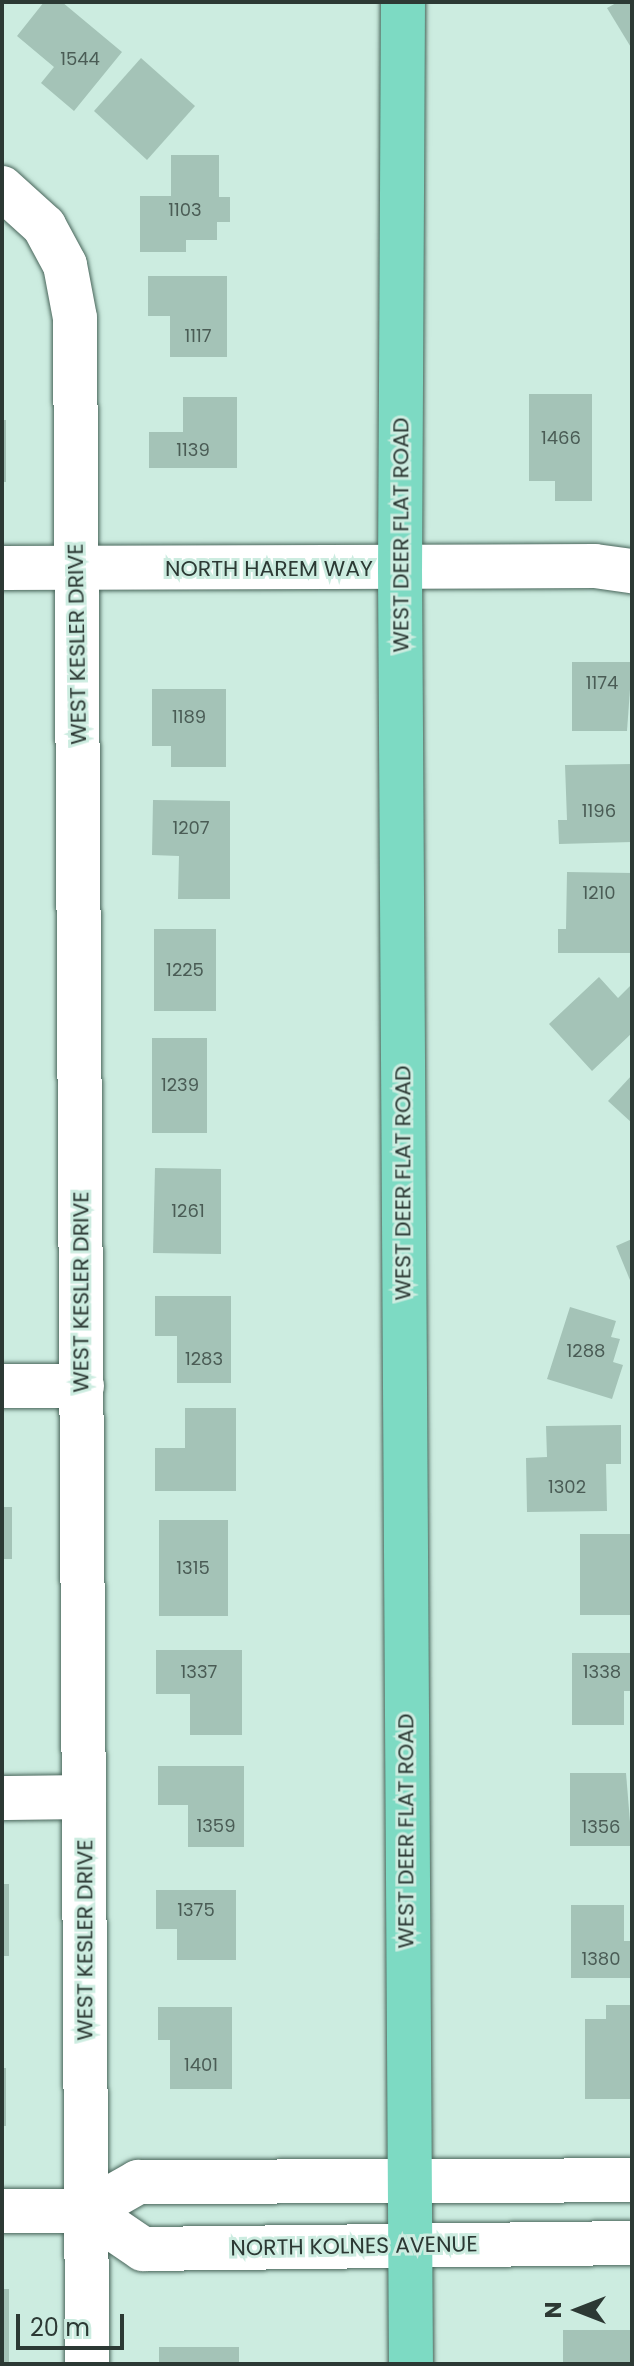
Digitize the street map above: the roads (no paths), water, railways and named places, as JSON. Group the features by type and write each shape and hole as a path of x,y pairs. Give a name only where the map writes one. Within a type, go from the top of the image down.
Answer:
{"main road":[{"name":"WEST DEER FLAT ROAD","path":"403,2 400,569 411,2364"}],"street":[{"name":"WEST KESLER DRIVE","path":"2,188 44,226 65,265 75,318 87,2364"},
{"name":"NORTH HAREM WAY","path":"2,568 595,566 632,571"},
{"path":"2,1386 82,1386"},
{"path":"2,1798 84,1797"},
{"path":"2,2211 87,2211 138,2182 632,2180"},
{"name":"NORTH KOLNES AVENUE","path":"87,2211 143,2249 632,2243"}]}
